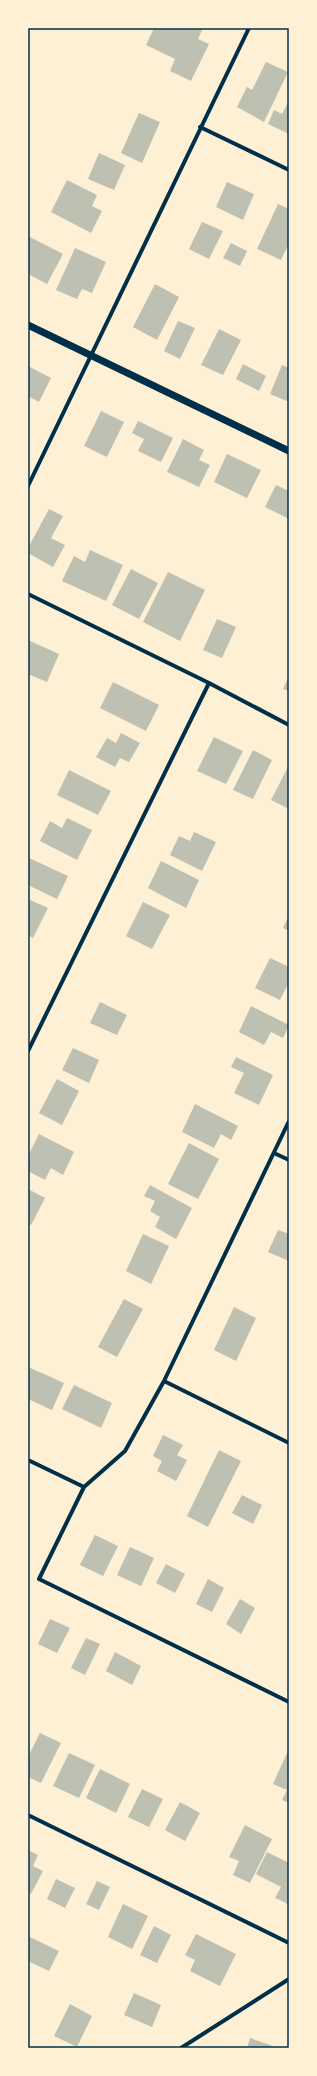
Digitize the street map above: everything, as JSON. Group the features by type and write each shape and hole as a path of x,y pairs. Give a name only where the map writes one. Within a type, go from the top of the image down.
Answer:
{"street":[{"path":"28,486 249,28"},
{"path":"200,127 289,170"},
{"path":"28,325 289,451"},
{"path":"28,594 209,683 289,725"},
{"path":"28,1051 209,683"},
{"path":"289,1121 164,1381 125,1451 84,1488 39,1579 289,1702"},
{"path":"274,1153 289,1160"},
{"path":"164,1381 289,1443"},
{"path":"28,1460 84,1488"},
{"path":"28,1815 289,1943"},
{"path":"181,2048 289,1980"}],"building":[{"path":"154,28 203,28 198,39 209,44 191,81 170,71 175,59 146,45"},
{"path":"266,62 288,72 264,122 237,107 247,87 252,90"},
{"path":"289,101 289,134 268,124 274,110 282,114"},
{"path":"139,113 160,122 142,163 121,153"},
{"path":"99,153 125,165 114,190 88,179"},
{"path":"67,180 97,195 92,206 102,211 91,233 51,212"},
{"path":"227,182 254,194 243,220 216,207"},
{"path":"278,204 289,209 289,243 281,260 257,249"},
{"path":"202,222 223,231 209,259 189,249"},
{"path":"28,236 63,254 47,284 28,274"},
{"path":"231,243 247,251 240,266 223,258"},
{"path":"75,248 106,262 92,293 82,289 77,299 56,290"},
{"path":"155,284 179,297 157,340 133,327"},
{"path":"178,321 195,328 180,359 164,351"},
{"path":"219,329 241,340 223,375 201,365"},
{"path":"243,364 266,376 259,391 236,379"},
{"path":"282,365 289,368 289,402 270,394"},
{"path":"28,366 51,378 39,402 28,396"},
{"path":"101,411 124,422 107,457 84,446"},
{"path":"138,421 173,438 161,462 138,451 144,439 132,433"},
{"path":"183,439 204,450 199,460 210,465 199,487 167,472"},
{"path":"227,454 261,470 247,498 214,482"},
{"path":"276,485 289,491 289,519 265,507"},
{"path":"49,509 63,516 51,538 65,545 53,567 28,553 28,548"},
{"path":"90,550 123,565 106,601 62,581 74,556 85,562"},
{"path":"131,569 158,583 139,619 112,605"},
{"path":"168,572 205,590 180,641 143,622"},
{"path":"217,619 236,627 222,658 203,650"},
{"path":"28,640 59,654 47,682 28,674"},
{"path":"289,676 289,691 283,689"},
{"path":"113,682 159,705 146,731 100,708"},
{"path":"121,733 140,743 129,762 120,758 115,767 96,757 107,738 116,743"},
{"path":"214,737 243,751 226,784 197,771"},
{"path":"253,750 272,760 253,799 233,790"},
{"path":"289,767 289,809 271,800"},
{"path":"69,770 111,791 98,815 57,795"},
{"path":"67,818 92,830 77,860 40,841 50,821 62,828"},
{"path":"194,832 216,842 202,871 170,855 179,836 190,841"},
{"path":"29,858 68,876 57,899 28,885"},
{"path":"161,861 199,880 186,908 148,888"},
{"path":"28,899 48,908 33,938 28,935"},
{"path":"143,902 170,915 152,949 126,936"},
{"path":"289,915 289,931 283,928"},
{"path":"270,958 289,967 289,982 280,1000 255,988"},
{"path":"100,1002 127,1015 117,1035 90,1023"},
{"path":"251,1006 289,1025 283,1038 271,1032 264,1045 239,1032"},
{"path":"73,1048 99,1060 89,1083 62,1070"},
{"path":"236,1057 273,1075 259,1105 234,1093 244,1073 231,1067"},
{"path":"57,1079 79,1091 62,1125 39,1113"},
{"path":"195,1104 238,1126 231,1140 221,1134 214,1148 182,1132"},
{"path":"39,1134 74,1152 63,1175 51,1168 45,1180 28,1171 28,1156"},
{"path":"189,1143 219,1159 198,1199 168,1184"},
{"path":"150,1185 192,1208 176,1239 155,1227 160,1217 150,1211 155,1201 144,1196"},
{"path":"28,1189 45,1198 31,1225 28,1223"},
{"path":"278,1230 289,1234 289,1261 268,1252"},
{"path":"143,1234 169,1246 151,1284 126,1271"},
{"path":"124,1299 143,1309 117,1357 98,1347"},
{"path":"234,1307 256,1318 236,1361 214,1350"},
{"path":"28,1367 64,1383 52,1410 28,1399"},
{"path":"74,1385 112,1403 101,1428 62,1409"},
{"path":"163,1435 183,1445 177,1455 187,1460 176,1481 157,1471 162,1461 153,1456"},
{"path":"219,1450 241,1461 208,1527 187,1516"},
{"path":"242,1495 262,1505 253,1524 232,1513"},
{"path":"95,1535 118,1546 103,1576 80,1565"},
{"path":"130,1547 154,1558 141,1586 117,1575"},
{"path":"166,1564 185,1574 175,1593 156,1583"},
{"path":"208,1579 224,1588 212,1612 196,1604"},
{"path":"240,1599 255,1608 241,1634 226,1624"},
{"path":"50,1619 70,1628 57,1653 38,1644"},
{"path":"86,1638 100,1644 85,1675 71,1668"},
{"path":"115,1652 141,1666 132,1685 106,1671"},
{"path":"40,1733 61,1743 41,1783 28,1777 28,1757"},
{"path":"69,1753 95,1765 79,1798 53,1786"},
{"path":"287,1753 289,1754 289,1803 282,1800 287,1790 273,1784"},
{"path":"100,1769 130,1784 116,1813 86,1798"},
{"path":"142,1789 163,1799 149,1827 128,1817"},
{"path":"180,1802 200,1813 185,1841 165,1830"},
{"path":"245,1825 272,1839 250,1883 233,1875 239,1861 229,1857"},
{"path":"28,1850 38,1855 33,1866 43,1871 31,1894 28,1892"},
{"path":"267,1852 289,1863 287,1875 289,1877 288,1904 275,1898 281,1887 256,1874"},
{"path":"56,1879 75,1888 65,1908 47,1899"},
{"path":"97,1881 110,1887 99,1910 86,1904"},
{"path":"123,1904 148,1916 132,1949 108,1937"},
{"path":"154,1926 171,1935 157,1963 140,1955"},
{"path":"196,1934 236,1954 220,1986 190,1971 195,1960 185,1955"},
{"path":"28,1936 59,1951 49,1971 28,1961"},
{"path":"134,1993 161,2005 152,2027 124,2015"},
{"path":"70,2004 92,2016 77,2047 54,2036"},
{"path":"250,2038 273,2046 273,2048 247,2048"}]}
